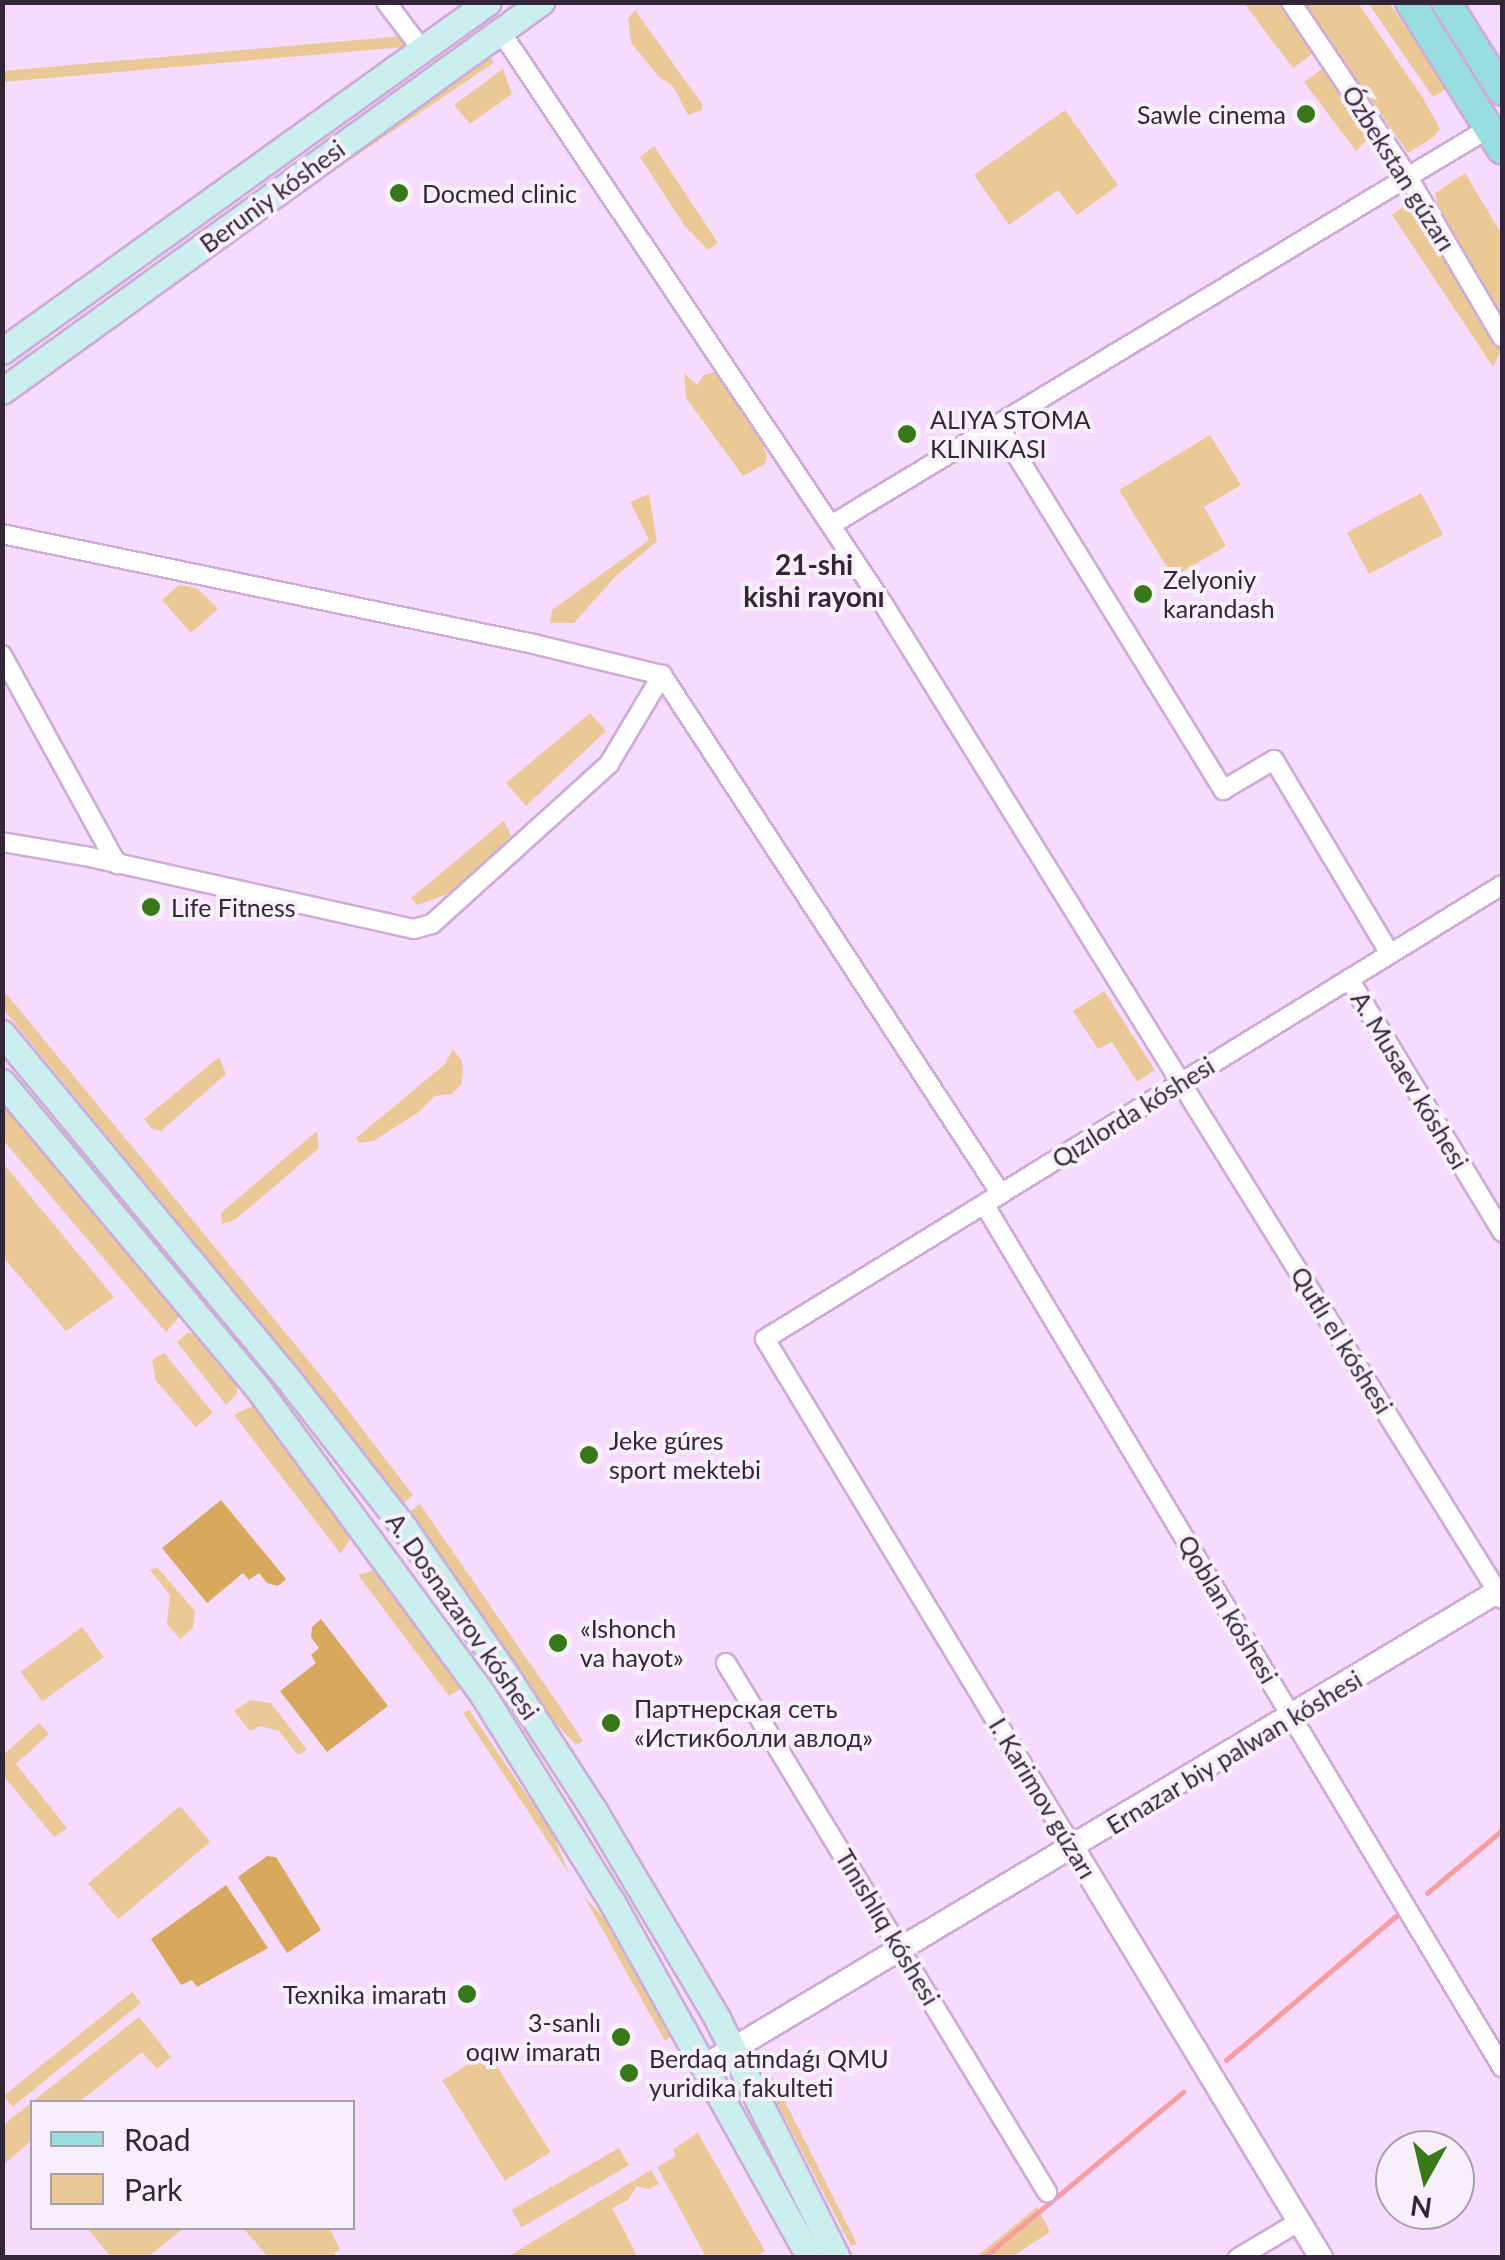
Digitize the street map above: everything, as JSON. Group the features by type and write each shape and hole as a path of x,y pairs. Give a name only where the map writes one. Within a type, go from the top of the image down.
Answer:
{"main road":[{"name":"Beruniy kóshesi","path":"2,351 488,2"},
{"name":"Beruniy kóshesi","path":"2,391 541,2"},
{"path":"1410,2 1496,139"},
{"path":"1446,2 1502,91"},
{"path":"329,118 346,143"},
{"name":"A. Dosnazarov kóshesi","path":"2,1033 210,1282 405,1529 593,1809 733,2048 837,2258"},
{"name":"A. Dosnazarov kóshesi","path":"2,1082 257,1387 483,1695 612,1902 810,2258"}],"street":[{"path":"386,2 422,50"},
{"name":"Ózbekstan gúzarı","path":"1291,2 1408,177 1502,337"},
{"name":"Qutlı el kóshesi","path":"501,32 831,525 1501,1594"},
{"path":"831,525 1408,177 1496,139"},
{"path":"998,425 1222,790 1274,760 1390,954"},
{"path":"2,534 550,647 662,675 1001,1194"},
{"path":"2,655 118,864"},
{"path":"2,842 414,929 432,924 608,764 662,675"},
{"name":"Qızılorda kóshesi","path":"765,1338 1502,885"},
{"name":"A. Musaev kóshesi","path":"1349,979 1502,1232"},
{"name":"Qoblan kóshesi","path":"984,1204 1502,2066"},
{"name":"I. Karimov gúzarı","path":"765,1338 1322,2258"},
{"name":"Ernazar biy palwan kóshesi","path":"706,2065 1501,1594"},
{"name":"Tınıshlıq kóshesi","path":"726,1664 1047,2192"},
{"path":"1238,2258 1300,2221"}],"green space":[{"path":"1244,3 1280,3 1312,47 1311,55 1293,68"},
{"path":"1303,3 1358,3 1423,98 1440,129 1434,137 1408,153"},
{"path":"1368,3 1389,3 1447,88 1433,97"},
{"path":"635,10 702,104 702,110 688,115 673,86 659,77 631,43 628,19"},
{"path":"403,36 404,47 2,82 2,71"},
{"path":"490,57 494,63 37,371 33,365"},
{"path":"503,69 512,94 470,124 454,105"},
{"path":"1322,69 1331,72 1372,135 1356,151 1304,82"},
{"path":"1065,110 1118,185 1077,215 1058,190 1009,225 974,175"},
{"path":"654,146 718,243 708,250 684,225 640,157"},
{"path":"1465,173 1502,235 1502,320 1440,215 1435,193"},
{"path":"1403,207 1419,212 1501,350 1493,367 1392,215"},
{"path":"714,372 732,385 754,420 767,456 765,464 743,476 686,398 684,373 697,385 704,375"},
{"path":"1210,435 1241,485 1204,507 1226,546 1173,577 1119,490"},
{"path":"1421,493 1443,534 1369,574 1347,532"},
{"path":"649,494 657,541 614,578 574,623 550,623 552,610 649,540 630,502"},
{"path":"179,585 197,588 218,609 191,633 162,600"},
{"path":"590,713 606,731 526,806 506,783"},
{"path":"504,821 511,836 458,890 417,905 411,898"},
{"path":"3,990 326,1382 413,1495 403,1503 301,1372 3,1009"},
{"path":"1104,991 1155,1070 1137,1082 1112,1042 1098,1049 1073,1011"},
{"path":"453,1049 462,1061 463,1073 461,1085 452,1094 435,1096 419,1112 373,1141 359,1143 356,1138 445,1064"},
{"path":"219,1057 226,1074 161,1131 151,1128 144,1119"},
{"path":"3,1104 180,1316 166,1332 3,1140"},
{"path":"317,1131 319,1148 235,1220 222,1224 221,1213"},
{"path":"2,1162 114,1297 66,1331 3,1257"},
{"path":"187,1333 195,1333 237,1384 237,1394 226,1405 177,1342"},
{"path":"164,1353 213,1413 196,1427 156,1381 152,1360"},
{"path":"254,1405 354,1532 341,1554 234,1415"},
{"path":"420,1504 583,1741 576,1745 552,1719 409,1512"},
{"path":"157,1567 195,1611 193,1628 180,1639 167,1624 170,1595 150,1570"},
{"path":"381,1568 462,1688 449,1696 358,1575"},
{"path":"82,1627 104,1657 42,1702 21,1672"},
{"path":"250,1700 271,1703 307,1750 298,1755 279,1731 260,1726 250,1731 234,1711"},
{"path":"469,1710 551,1831 570,1875 463,1713"},
{"path":"39,1723 49,1734 16,1764 67,1828 54,1837 3,1775 3,1755"},
{"path":"180,1806 210,1842 118,1919 88,1883"},
{"path":"583,1895 604,1918 670,2037 665,2041"},
{"path":"132,1992 141,2003 13,2107 4,2096"},
{"path":"139,2017 171,2057 157,2069 142,2052 82,2100 34,2100"},
{"path":"488,2052 551,2152 505,2181 442,2081"},
{"path":"771,2074 857,2244 851,2246 764,2078"},
{"path":"30,2104 30,2142 3,2165 3,2125"},
{"path":"698,2133 765,2251 757,2257 706,2257 657,2167 676,2156 673,2149"},
{"path":"619,2148 629,2165 522,2227 512,2210"},
{"path":"651,2170 659,2184 648,2189 637,2186 628,2200 612,2208 638,2257 507,2257"},
{"path":"1037,2207 1050,2232 1012,2257 976,2257"},
{"path":"89,2230 182,2230 147,2258 111,2257"},
{"path":"245,2230 330,2230 340,2249 334,2253 336,2257 268,2257"}],"shaded area":[{"path":"221,1500 286,1579 278,1586 267,1583 259,1573 249,1580 243,1573 207,1603 162,1548"},
{"path":"321,1619 388,1706 327,1752 280,1691 316,1663 311,1655 319,1648 311,1637 312,1627"},
{"path":"267,1856 276,1857 321,1930 287,1953 238,1877"},
{"path":"226,1885 268,1948 197,1987 192,1980 181,1985 151,1939"}],"waterway":[{"path":"1427,1893 1502,1830"},
{"path":"1226,2060 1396,1916"},
{"path":"983,2258 1183,2092"}],"place":[{"name":"Sawle cinema","path":"1306,114"},
{"name":"Docmed clinic","path":"399,193"},
{"name":"ALIYA STOMA KLINIKASI","path":"907,434"},
{"name":"Zelyoniy karandash","path":"1143,594"},
{"name":"Life Fitness","path":"151,907"},
{"name":"Jeke gúres sport mektebi","path":"589,1455"},
{"name":"«Ishonch va hayot»","path":"558,1643"},
{"name":"Партнерская сеть «Истикболли авлод»","path":"611,1723"},
{"name":"Texnika imaratı","path":"467,1994"},
{"name":"3-sanlı oqıw imaratı","path":"621,2037"},
{"name":"Berdaq atındaǵı QMU yuridika fakulteti","path":"629,2073"}],"district":[{"name":"21-shi kishi rayonı","path":"814,580"}]}
